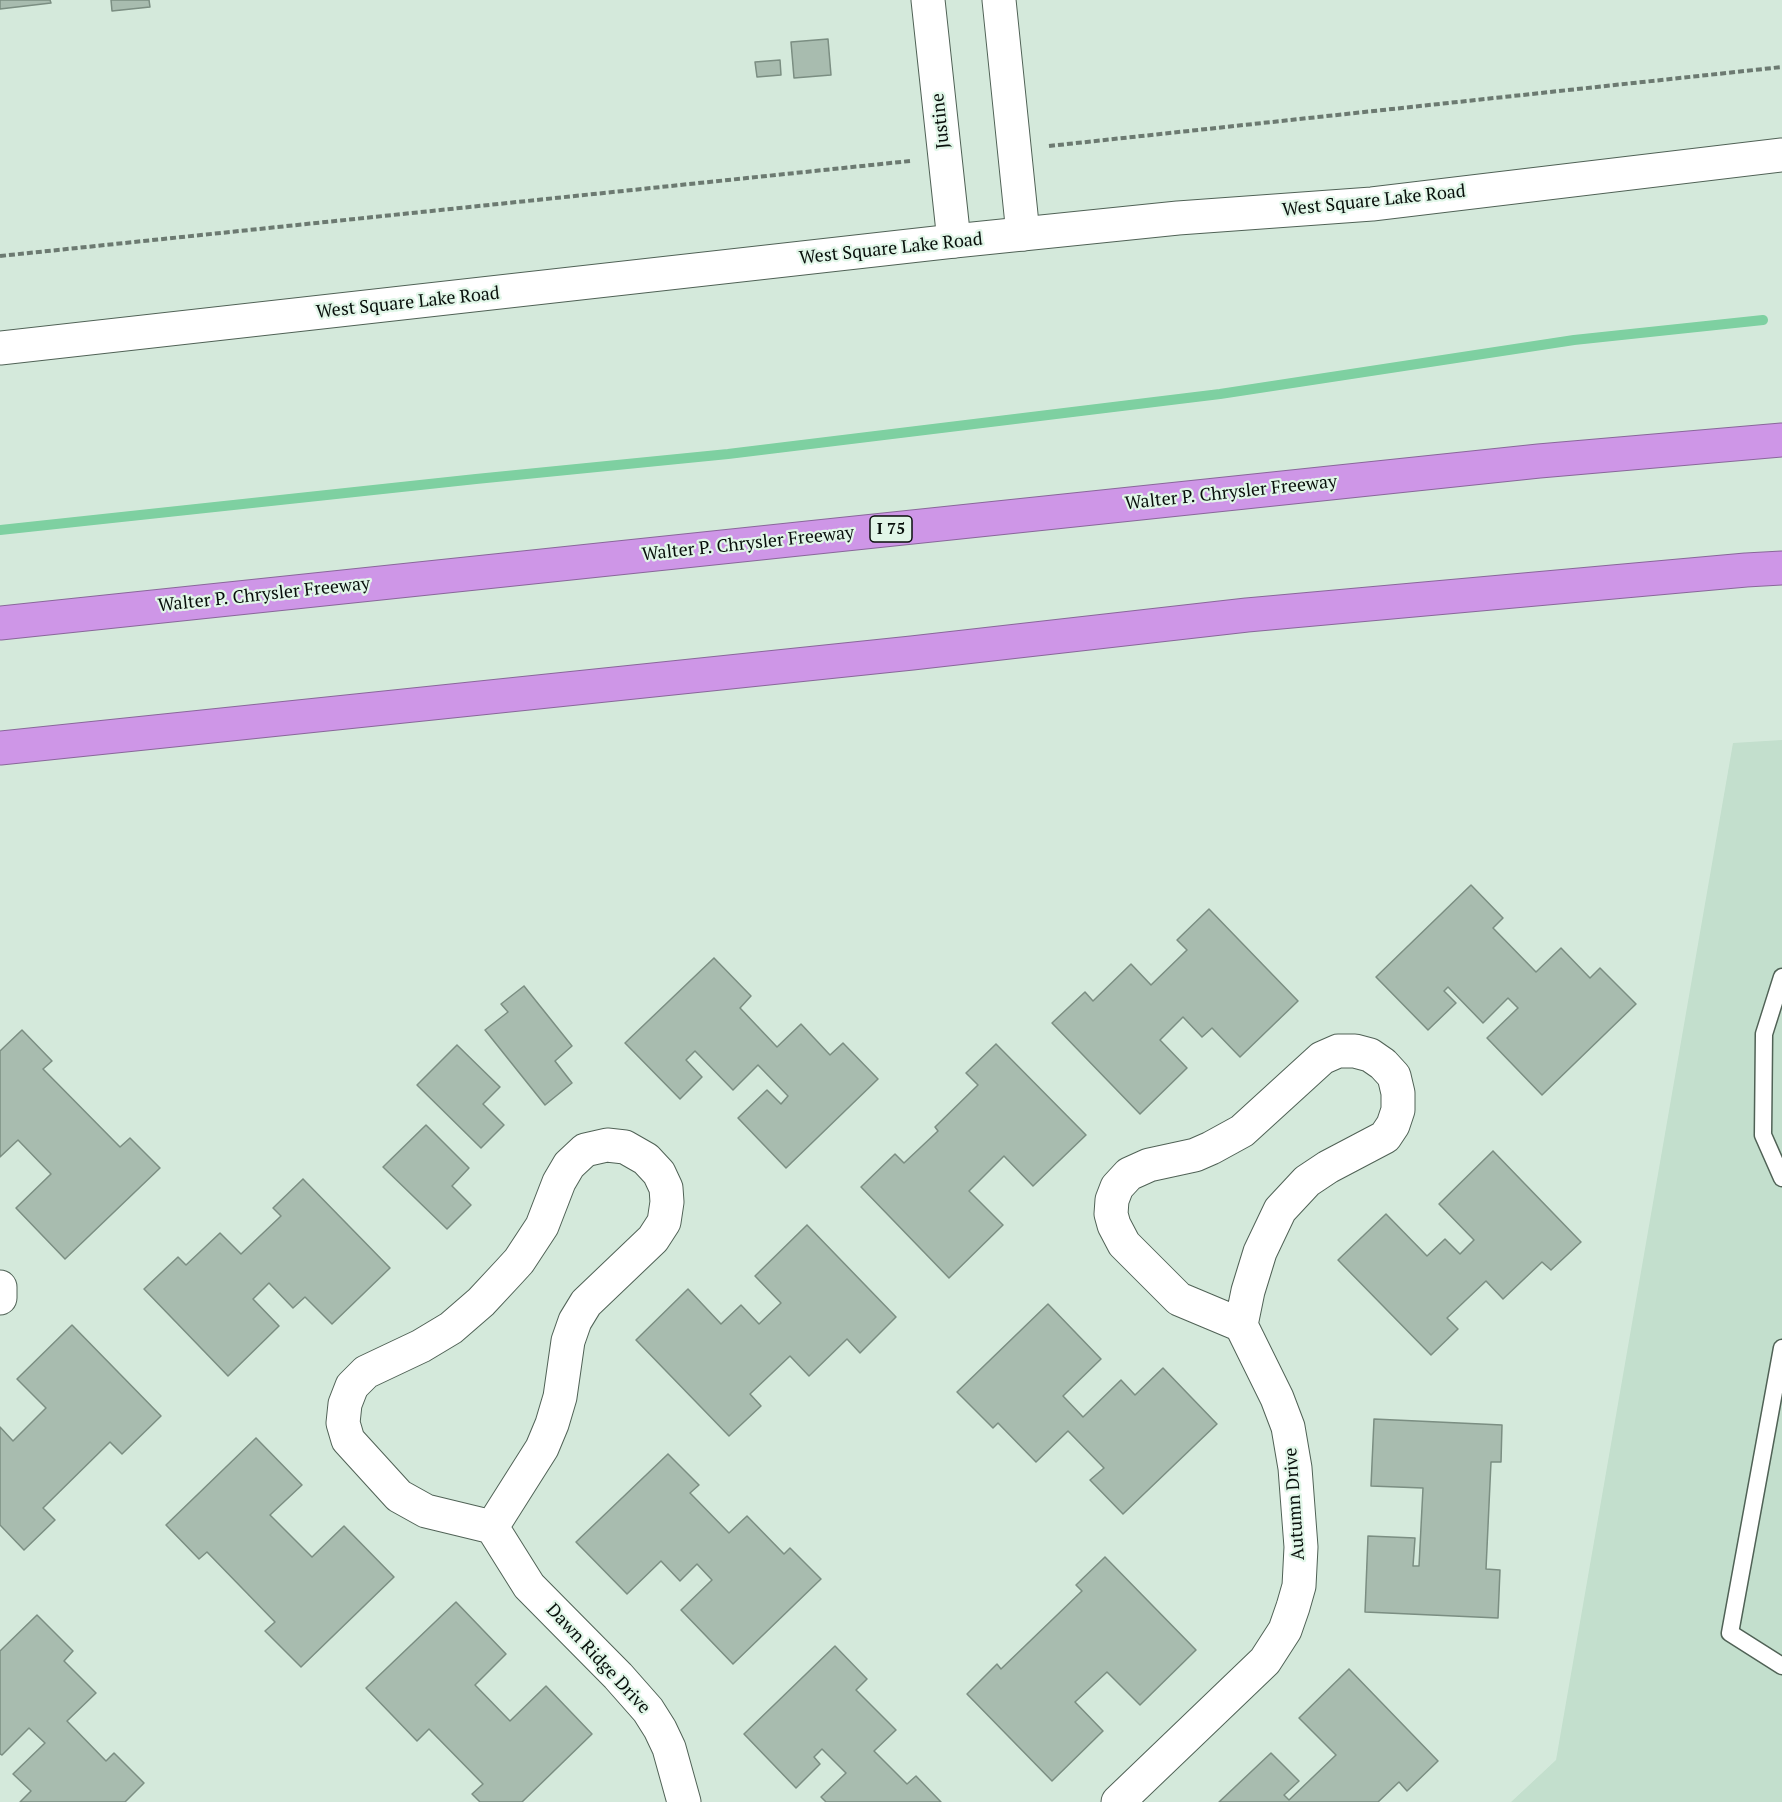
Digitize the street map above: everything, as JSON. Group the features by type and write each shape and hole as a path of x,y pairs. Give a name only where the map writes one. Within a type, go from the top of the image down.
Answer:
{"highway":[{"name":"Walter P. Chrysler Freeway","path":"0,622 1527,462 1782,440"},
{"path":"0,748 900,654 1247,615 1782,568"}],"street":[{"name":"Justine","path":"928,0 954,241"},
{"path":"999,0 1023,234"},
{"name":"West Square Lake Road","path":"0,348 954,241 1178,218 1372,204 1782,155"},
{"path":"1338,1051 1355,1051 1370,1055 1394,1076 1398,1093 1398,1110 1393,1125 1385,1137 1328,1167 1307,1181 1280,1210 1260,1252 1241,1325 1179,1299 1124,1244 1111,1214 1112,1200 1117,1187 1129,1174 1149,1165 1195,1155 1242,1131 1322,1058 1338,1051"},
{"path":"607,1144 625,1147 646,1159 659,1173 666,1188 667,1202 664,1222 653,1239 586,1303 575,1321 568,1341 560,1397 552,1424 542,1448 492,1527 426,1511 399,1497 348,1440 343,1423 345,1404 352,1386 366,1372 421,1346 451,1328 488,1295 519,1261 542,1226 559,1182 569,1165 585,1150 607,1144"},
{"path":"0,1287 0,1298"},
{"name":"Autumn Drive","path":"1118,1802 1265,1661 1286,1630 1299,1586 1301,1547 1299,1508 1288,1427 1277,1398 1241,1325"},
{"name":"Dawn Ridge Drive","path":"492,1527 529,1587 618,1676 648,1710 669,1748 684,1802"}],"lane":[{"path":"1782,977 1764,1034 1763,1135 1782,1178"},
{"path":"1782,1348 1730,1633 1782,1666"}],"path":[{"path":"1043,147 1782,67"},
{"path":"0,256 917,160"}],"shaded area":[{"path":"1782,740 1782,1802 1511,1802 1556,1760 1733,743"}],"building":[{"path":"0,0 50,0 51,3 0,9"},
{"path":"111,0 149,0 150,7 112,11"},
{"path":"828,39 831,75 794,78 791,42"},
{"path":"780,60 781,75 757,77 755,62"},
{"path":"1471,885 1503,918 1493,928 1536,972 1561,948 1590,978 1600,968 1636,1004 1542,1095 1487,1038 1518,1008 1508,998 1483,1023 1448,987 1444,991 1456,1003 1428,1030 1376,977"},
{"path":"1209,909 1298,1001 1240,1057 1212,1028 1202,1037 1183,1017 1160,1040 1187,1068 1140,1114 1052,1023 1085,992 1093,1001 1131,964 1151,985 1187,950 1177,940"},
{"path":"714,958 751,996 740,1008 777,1047 801,1024 830,1055 843,1043 878,1079 786,1168 738,1118 767,1090 781,1104 788,1096 758,1065 733,1090 695,1051 686,1060 702,1077 680,1099 625,1043"},
{"path":"524,986 572,1046 555,1061 572,1083 545,1105 485,1030 508,1012 501,1004"},
{"path":"22,1030 52,1061 43,1069 120,1147 130,1138 160,1168 65,1259 16,1208 51,1174 18,1140 0,1157 0,1051"},
{"path":"996,1044 1086,1135 1033,1186 1004,1156 969,1191 1003,1225 949,1278 861,1187 895,1154 904,1163 938,1131 935,1127 978,1085 966,1073"},
{"path":"457,1045 500,1087 483,1104 504,1125 481,1148 417,1085"},
{"path":"426,1125 469,1168 452,1186 471,1205 447,1229 383,1167"},
{"path":"1493,1151 1581,1242 1551,1270 1542,1262 1503,1299 1486,1281 1447,1318 1458,1329 1431,1355 1338,1260 1386,1214 1427,1256 1445,1239 1460,1254 1474,1240 1439,1204"},
{"path":"303,1179 390,1268 332,1324 305,1297 293,1308 269,1283 253,1299 279,1326 228,1376 144,1289 178,1257 186,1265 220,1233 241,1254 281,1216 273,1208"},
{"path":"807,1225 896,1317 860,1353 847,1339 809,1376 790,1356 750,1394 761,1406 729,1436 636,1340 688,1289 721,1324 741,1305 759,1324 781,1303 755,1276"},
{"path":"1048,1304 1101,1359 1063,1396 1083,1417 1121,1380 1135,1395 1163,1368 1217,1424 1123,1514 1090,1480 1104,1468 1068,1431 1036,1462 998,1423 993,1428 957,1392"},
{"path":"72,1325 161,1416 122,1454 110,1442 43,1508 55,1520 24,1550 0,1525 0,1427 13,1441 46,1408 17,1379"},
{"path":"1374,1419 1502,1425 1501,1462 1491,1462 1486,1569 1500,1570 1498,1618 1365,1612 1368,1536 1415,1538 1413,1566 1419,1566 1423,1488 1371,1486"},
{"path":"256,1438 302,1485 270,1515 312,1557 344,1526 394,1577 301,1667 265,1631 275,1622 207,1552 199,1559 166,1525"},
{"path":"668,1454 699,1485 690,1493 729,1533 747,1516 784,1554 790,1548 821,1579 733,1664 681,1610 712,1580 697,1564 680,1581 661,1561 627,1594 576,1542"},
{"path":"1105,1557 1196,1650 1140,1705 1107,1672 1075,1702 1103,1731 1052,1781 967,1694 997,1664 1001,1669 1082,1591 1076,1585"},
{"path":"456,1602 506,1654 475,1685 510,1721 546,1686 592,1734 522,1802 480,1802 472,1794 483,1784 429,1729 417,1741 366,1688"},
{"path":"37,1615 73,1651 64,1661 96,1693 67,1721 106,1761 114,1753 144,1783 125,1802 20,1802 31,1791 13,1774 45,1743 29,1728 2,1755 0,1754 0,1651"},
{"path":"835,1646 867,1679 856,1690 896,1730 874,1751 907,1784 916,1776 941,1802 826,1802 821,1797 846,1773 822,1749 814,1757 820,1764 796,1788 744,1734"},
{"path":"1349,1669 1438,1761 1407,1791 1399,1782 1378,1802 1219,1802 1271,1753 1299,1781 1284,1795 1289,1800 1336,1755 1299,1718"}],"waterway":[{"path":"0,530 728,454 1220,394 1574,340 1763,320"}]}
